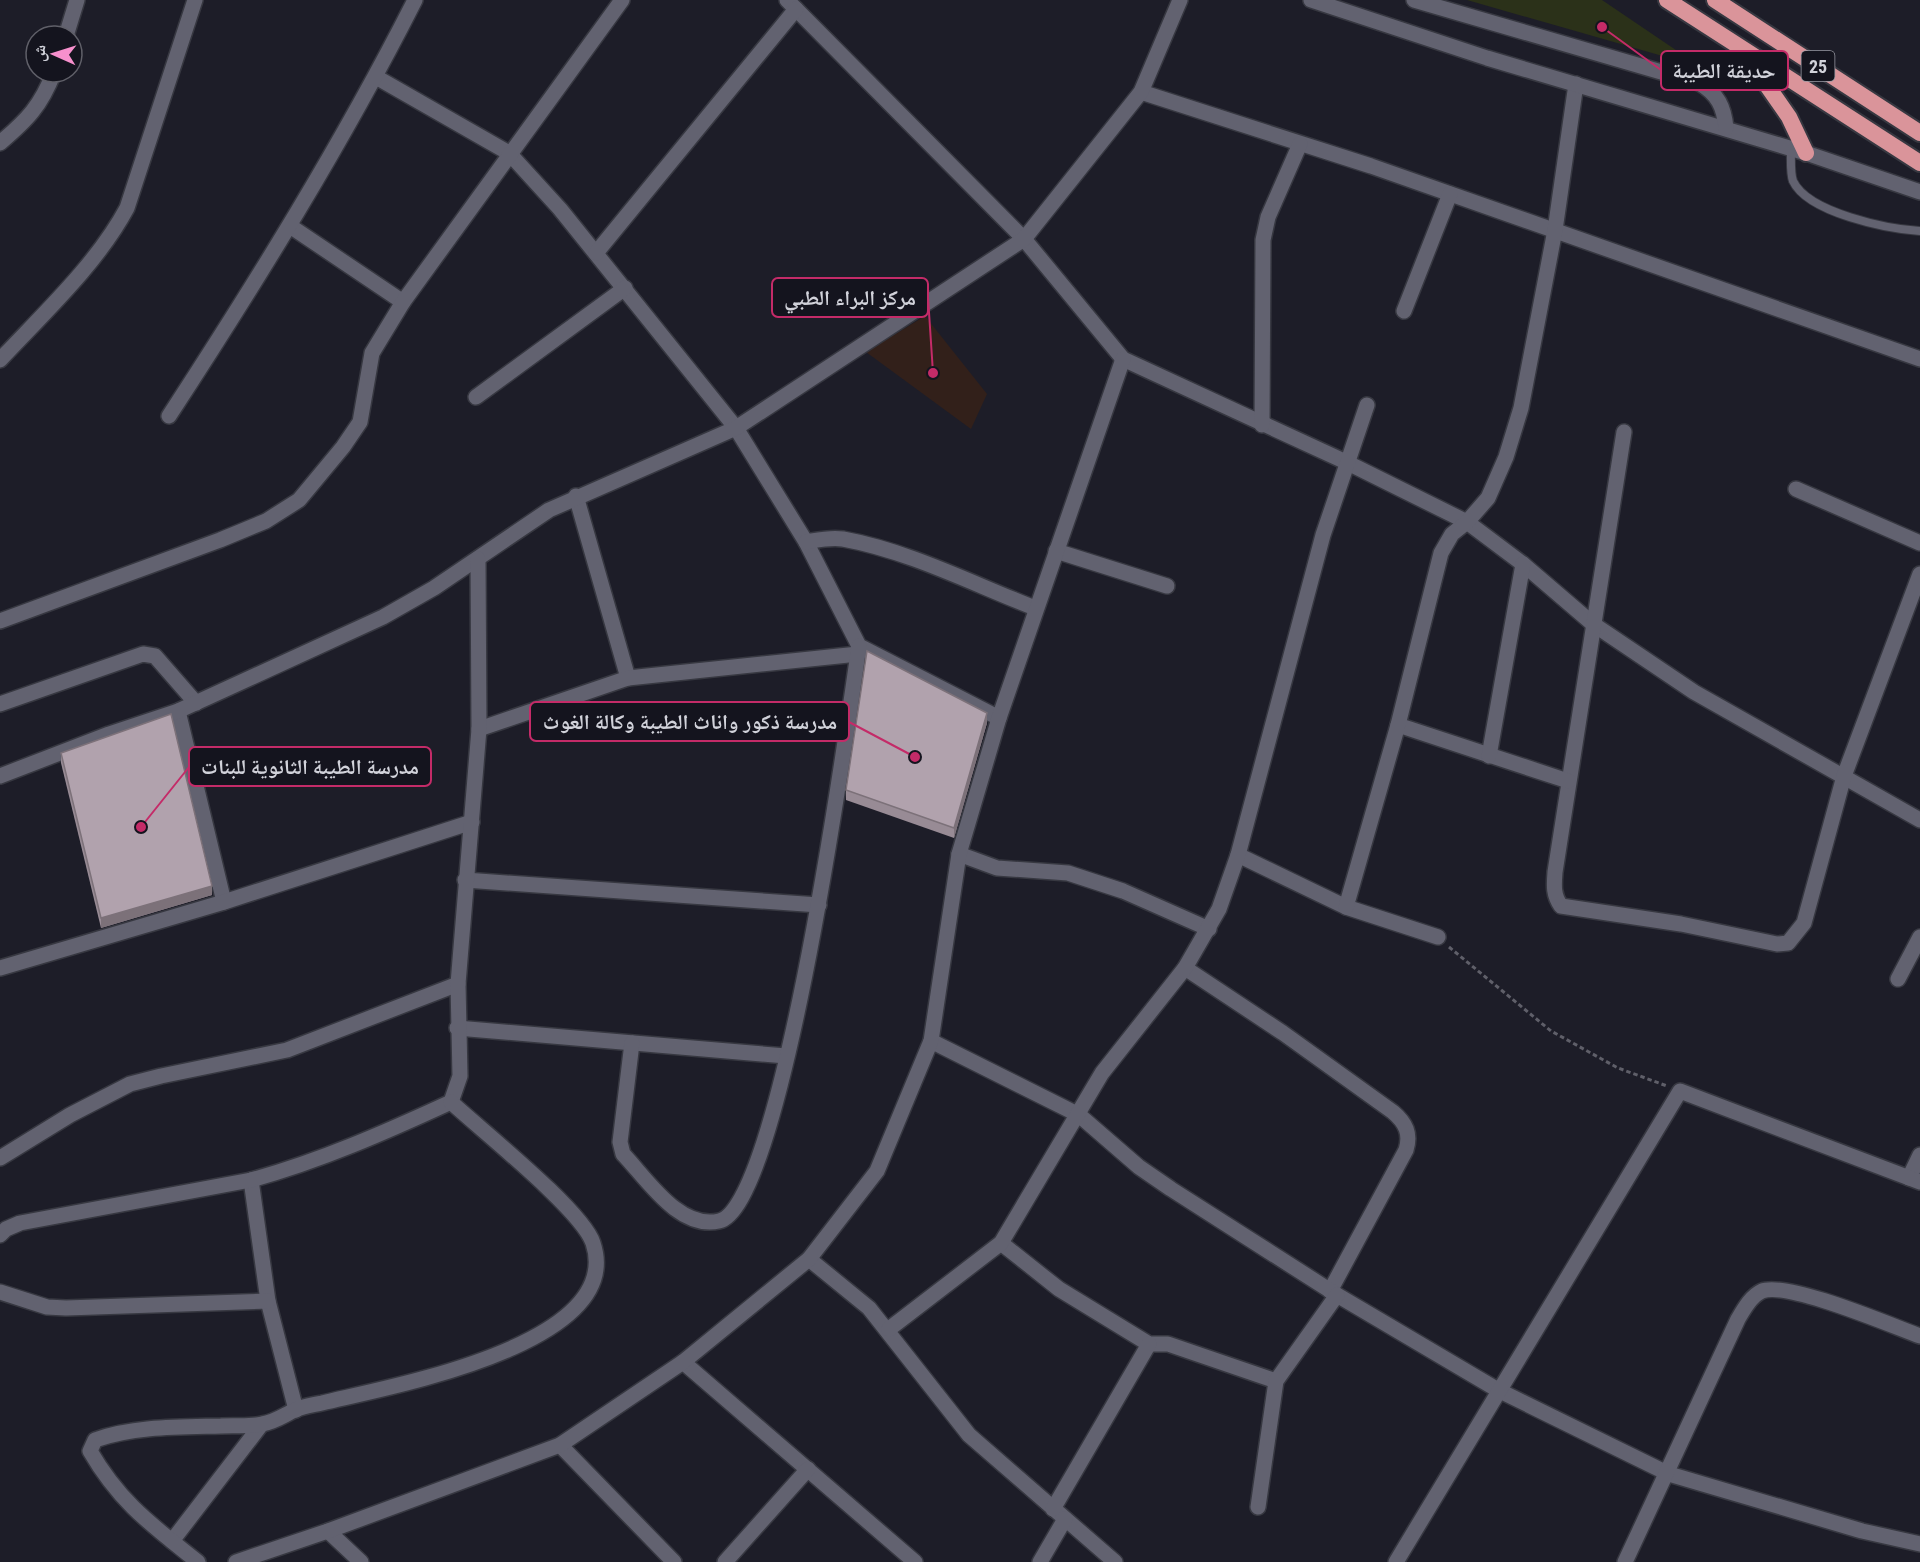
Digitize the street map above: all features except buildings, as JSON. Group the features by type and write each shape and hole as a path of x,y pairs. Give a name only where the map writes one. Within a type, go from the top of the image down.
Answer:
{"highway":[{"name":"25","path":"1667,0 1920,162"},
{"name":"25","path":"1714,0 1920,133"},
{"path":"1742,49 1789,117 1798,151"}],"street":[{"path":"70,24 77,0"},
{"path":"0,360 115,231 134,192 195,0"},
{"path":"169,416 290,226 376,77 415,0"},
{"path":"0,621 220,540 266,521 299,500 343,447 360,422 372,353 403,302 622,0"},
{"path":"0,776 109,734 178,711 383,617 478,558 521,527 576,496 736,428 1024,238 1141,92 1180,0"},
{"path":"1311,0 1487,58 1726,128 1920,192"},
{"path":"1414,0 1699,83 1711,90 1721,102 1726,128"},
{"path":"596,253 792,5 1024,238 1123,359 1346,462 1467,522 1523,564 1593,624 1694,692 1920,820"},
{"path":"376,77 509,153 596,253 736,428 806,542 859,650 819,905 802,992 759,1159 734,1212 721,1221 706,1223 692,1220 675,1207 623,1154 620,1142 632,1042"},
{"path":"0,143 33,113 45,96 50,84"},
{"path":"1346,907 1398,725 1441,553 1452,534 1467,522 1493,489 1513,435 1528,376 1555,230 1576,84"},
{"path":"1141,92 1450,194 1920,359"},
{"path":"1262,425 1263,240 1268,217 1300,144"},
{"path":"1404,311 1450,194"},
{"path":"290,226 403,302"},
{"path":"476,397 625,288"},
{"path":"236,1562 328,1531 560,1445 683,1362 809,1258 876,1171 931,1041 959,854 999,718 1035,608 1123,359"},
{"path":"889,1329 1001,1243 1102,1073 1185,968 1209,929 1222,902 1238,855 1323,535 1367,405"},
{"path":"1624,432 1568,781 1554,887 1556,899 1562,906 1681,924 1777,944 1788,943 1804,923 1844,776 1914,612 1920,574"},
{"path":"1796,489 1920,543"},
{"path":"576,496 628,678"},
{"path":"806,542 826,538 842,539 910,558 1035,608"},
{"path":"1056,551 1167,586"},
{"path":"2,1227 251,1180 332,1153 452,1102 460,1076 457,1028 458,984 479,729 478,558"},
{"path":"1489,756 1523,564"},
{"path":"479,729 628,678 859,650 999,718"},
{"path":"0,704 142,654 155,656 196,703"},
{"path":"178,711 224,902"},
{"path":"1398,725 1568,781"},
{"path":"0,968 224,902 472,822"},
{"path":"959,854 997,868 1068,873 1123,891 1209,929"},
{"path":"1238,855 1346,907 1438,937"},
{"path":"465,880 819,905"},
{"path":"1898,979 1920,937"},
{"path":"1185,968 1393,1112 1406,1125 1408,1133 1407,1150 1333,1293 1276,1381 1258,1507"},
{"path":"0,1158 70,1115 130,1084 287,1050 458,984"},
{"path":"457,1028 786,1056"},
{"path":"931,1041 1079,1115 1139,1167 1333,1293 1498,1390 1669,1474 1862,1532 1920,1544"},
{"path":"1396,1562 1680,1091 1915,1180 1920,1155"},
{"path":"198,1562 138,1516 91,1454 91,1443 103,1437 122,1433 261,1425 296,1410 486,1359 527,1342 570,1314 591,1287 598,1264 593,1241 574,1214 452,1102"},
{"path":"251,1180 268,1301 296,1410"},
{"path":"1001,1243 1059,1289 1149,1344 1168,1344 1276,1381"},
{"path":"809,1258 869,1308 889,1329 932,1390 969,1434 1115,1562"},
{"path":"1625,1562 1669,1474 1738,1319 1749,1302 1760,1292 1784,1289 1920,1336"},
{"path":"0,1293 47,1307 66,1308 268,1301"},
{"path":"1053,1509 1149,1344"},
{"path":"683,1362 891,1544 915,1562"},
{"path":"172,1541 261,1425"},
{"path":"560,1445 674,1562"},
{"path":"725,1562 807,1469"},
{"path":"1040,1562 1065,1519"},
{"path":"328,1531 361,1562"}],"lane":[{"path":"1798,151 1793,180 1807,197 1847,216 1882,227 1920,231"}],"path":[{"path":"1438,937 1551,1031 1618,1068 1680,1091"}],"shaded area":[{"path":"925,316 987,394 971,429 866,352"}],"green space":[{"path":"1467,0 1602,0 1701,67"}],"place":[{"name":"حديقة الطيبة","path":"1602,27"},
{"name":"مركز البراء الطبي","path":"933,373"},
{"name":"مدرسة ذكور واناث الطيبة وكالة الغوث","path":"915,757"},
{"name":"مدرسة الطيبة الثانوية للبنات","path":"141,827"}]}
